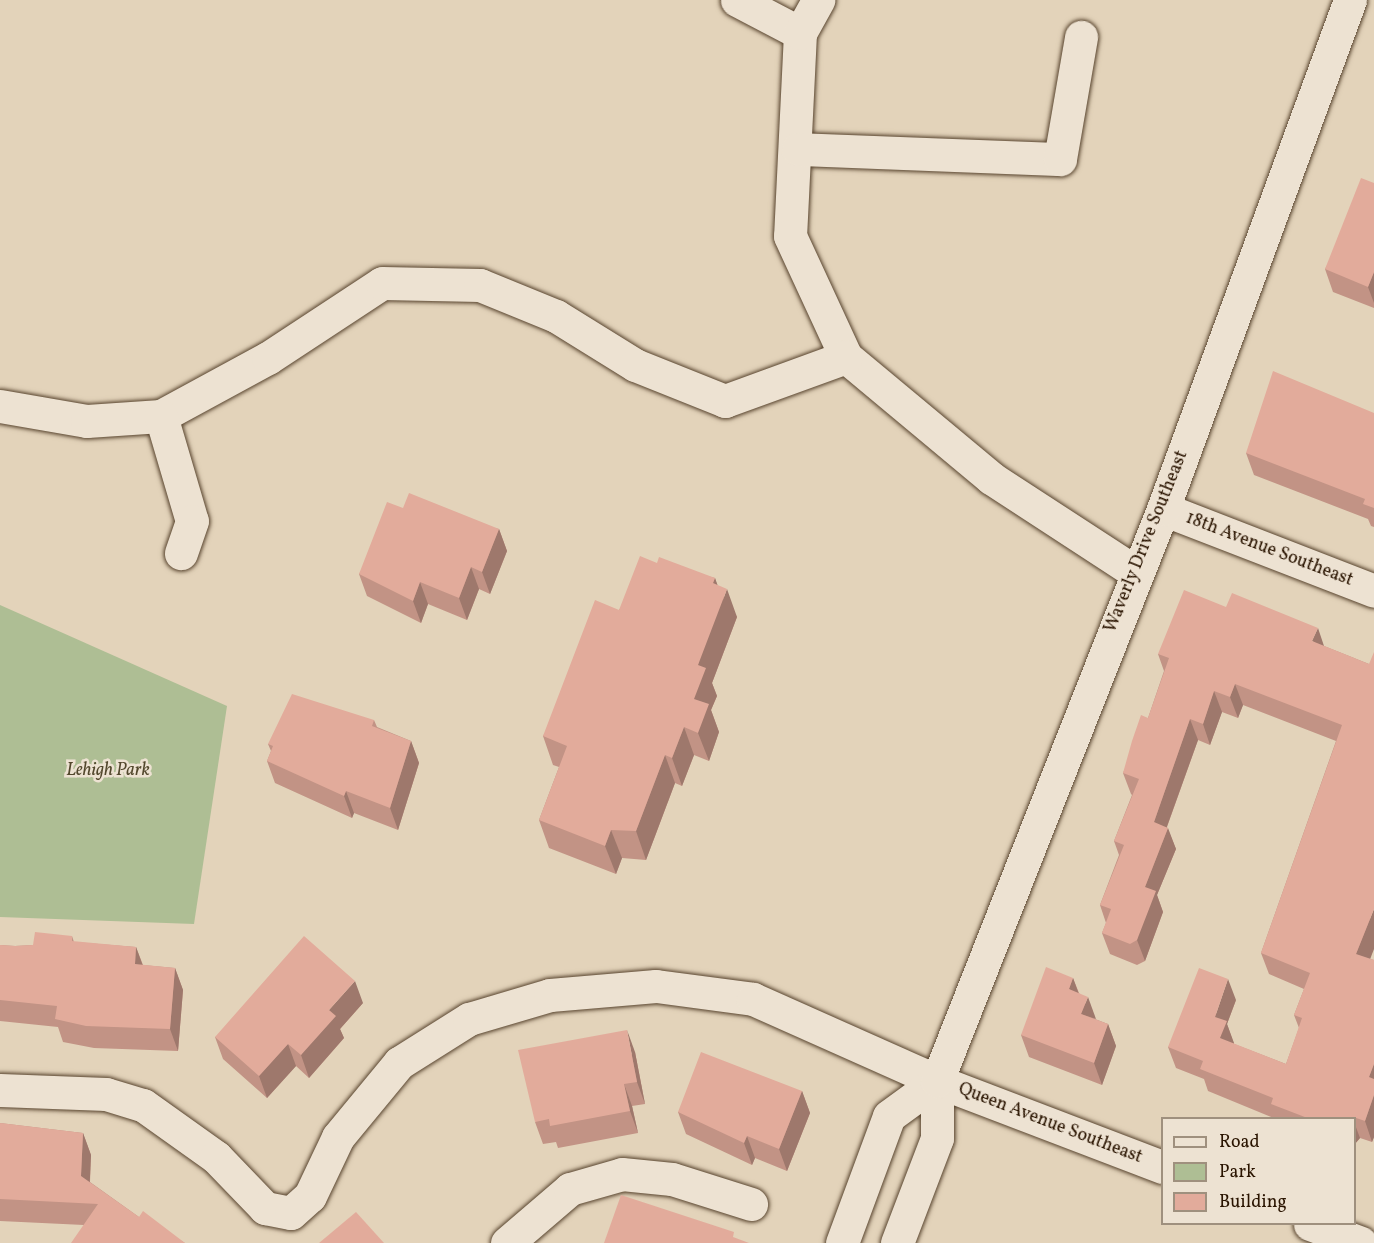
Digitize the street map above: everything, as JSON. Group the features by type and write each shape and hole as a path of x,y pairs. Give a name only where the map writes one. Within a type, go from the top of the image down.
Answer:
{"street":[{"path":"736,0 800,33"},
{"path":"818,0 800,33 798,149 790,236 846,357 991,478 1135,572"},
{"name":"Waverly Drive Southeast","path":"897,1243 937,1138 937,1081 1135,572 1163,509 1350,0"},
{"path":"798,149 1060,159 1081,37"},
{"path":"0,406 87,421 161,416 268,358 382,283 480,285 556,316 635,365 725,401 846,357"},
{"path":"161,416 192,521 181,553"},
{"name":"18th Avenue Southeast","path":"1163,509 1374,591"},
{"name":"Queen Avenue Southeast","path":"0,1090 106,1094 143,1105 216,1157 265,1208 291,1213 310,1196 338,1137 399,1063 469,1019 550,995 656,986 753,999 937,1081 1161,1167"},
{"path":"842,1243 889,1116 937,1081"},
{"path":"507,1243 570,1189 622,1174 672,1179 751,1204"},
{"path":"1313,1225 1360,1243"}],"green space":[{"name":"Lehigh Park","path":"0,605 227,706 194,924 0,917"}],"building":[{"path":"1361,178 1374,183 1374,272 1368,287 1325,269"},
{"path":"1273,371 1374,413 1374,508 1363,504 1365,499 1246,453"},
{"path":"409,493 499,529 482,572 471,567 459,598 420,582 413,601 359,574 387,502 403,508"},
{"path":"640,556 657,563 659,557 715,578 713,583 727,589 698,665 706,668 694,699 709,704 698,733 684,727 672,758 665,755 636,831 611,830 605,846 539,820 567,746 543,736 595,600 619,610"},
{"path":"1184,590 1226,607 1232,593 1318,628 1312,641 1369,664 1374,652 1374,909 1356,954 1374,960 1374,1064 1369,1077 1374,1079 1374,1095 1365,1121 1356,1117 1305,1117 1271,1104 1273,1098 1200,1069 1203,1061 1168,1047 1199,968 1228,979 1215,1017 1227,1021 1220,1038 1286,1064 1302,1018 1294,1015 1310,973 1261,953 1342,725 1235,684 1230,697 1214,691 1203,724 1190,719 1154,822 1168,828 1145,887 1156,891 1137,940 1130,944 1102,933 1111,909 1100,905 1124,845 1114,841 1139,779 1123,773 1141,715 1148,718 1169,658 1158,654"},
{"path":"292,694 374,720 372,726 411,741 390,808 346,791 344,796 267,761 273,746 268,744"},
{"path":"35,932 72,936 72,941 136,947 135,964 175,968 170,1029 86,1026 55,1019 57,1006 0,1000 0,945 33,945"},
{"path":"304,936 355,981 329,1010 336,1016 301,1055 288,1044 259,1076 215,1037"},
{"path":"1046,967 1073,978 1069,989 1088,997 1081,1014 1108,1024 1094,1063 1021,1035"},
{"path":"627,1030 637,1082 624,1084 630,1111 550,1126 549,1119 535,1122 518,1050"},
{"path":"701,1052 802,1091 779,1149 747,1136 744,1143 678,1112"},
{"path":"0,1123 83,1133 81,1176 139,1217 143,1211 185,1243 71,1243 98,1204 0,1199"},
{"path":"621,1195 734,1232 733,1237 749,1243 604,1243"},
{"path":"356,1212 384,1243 319,1243"}]}
